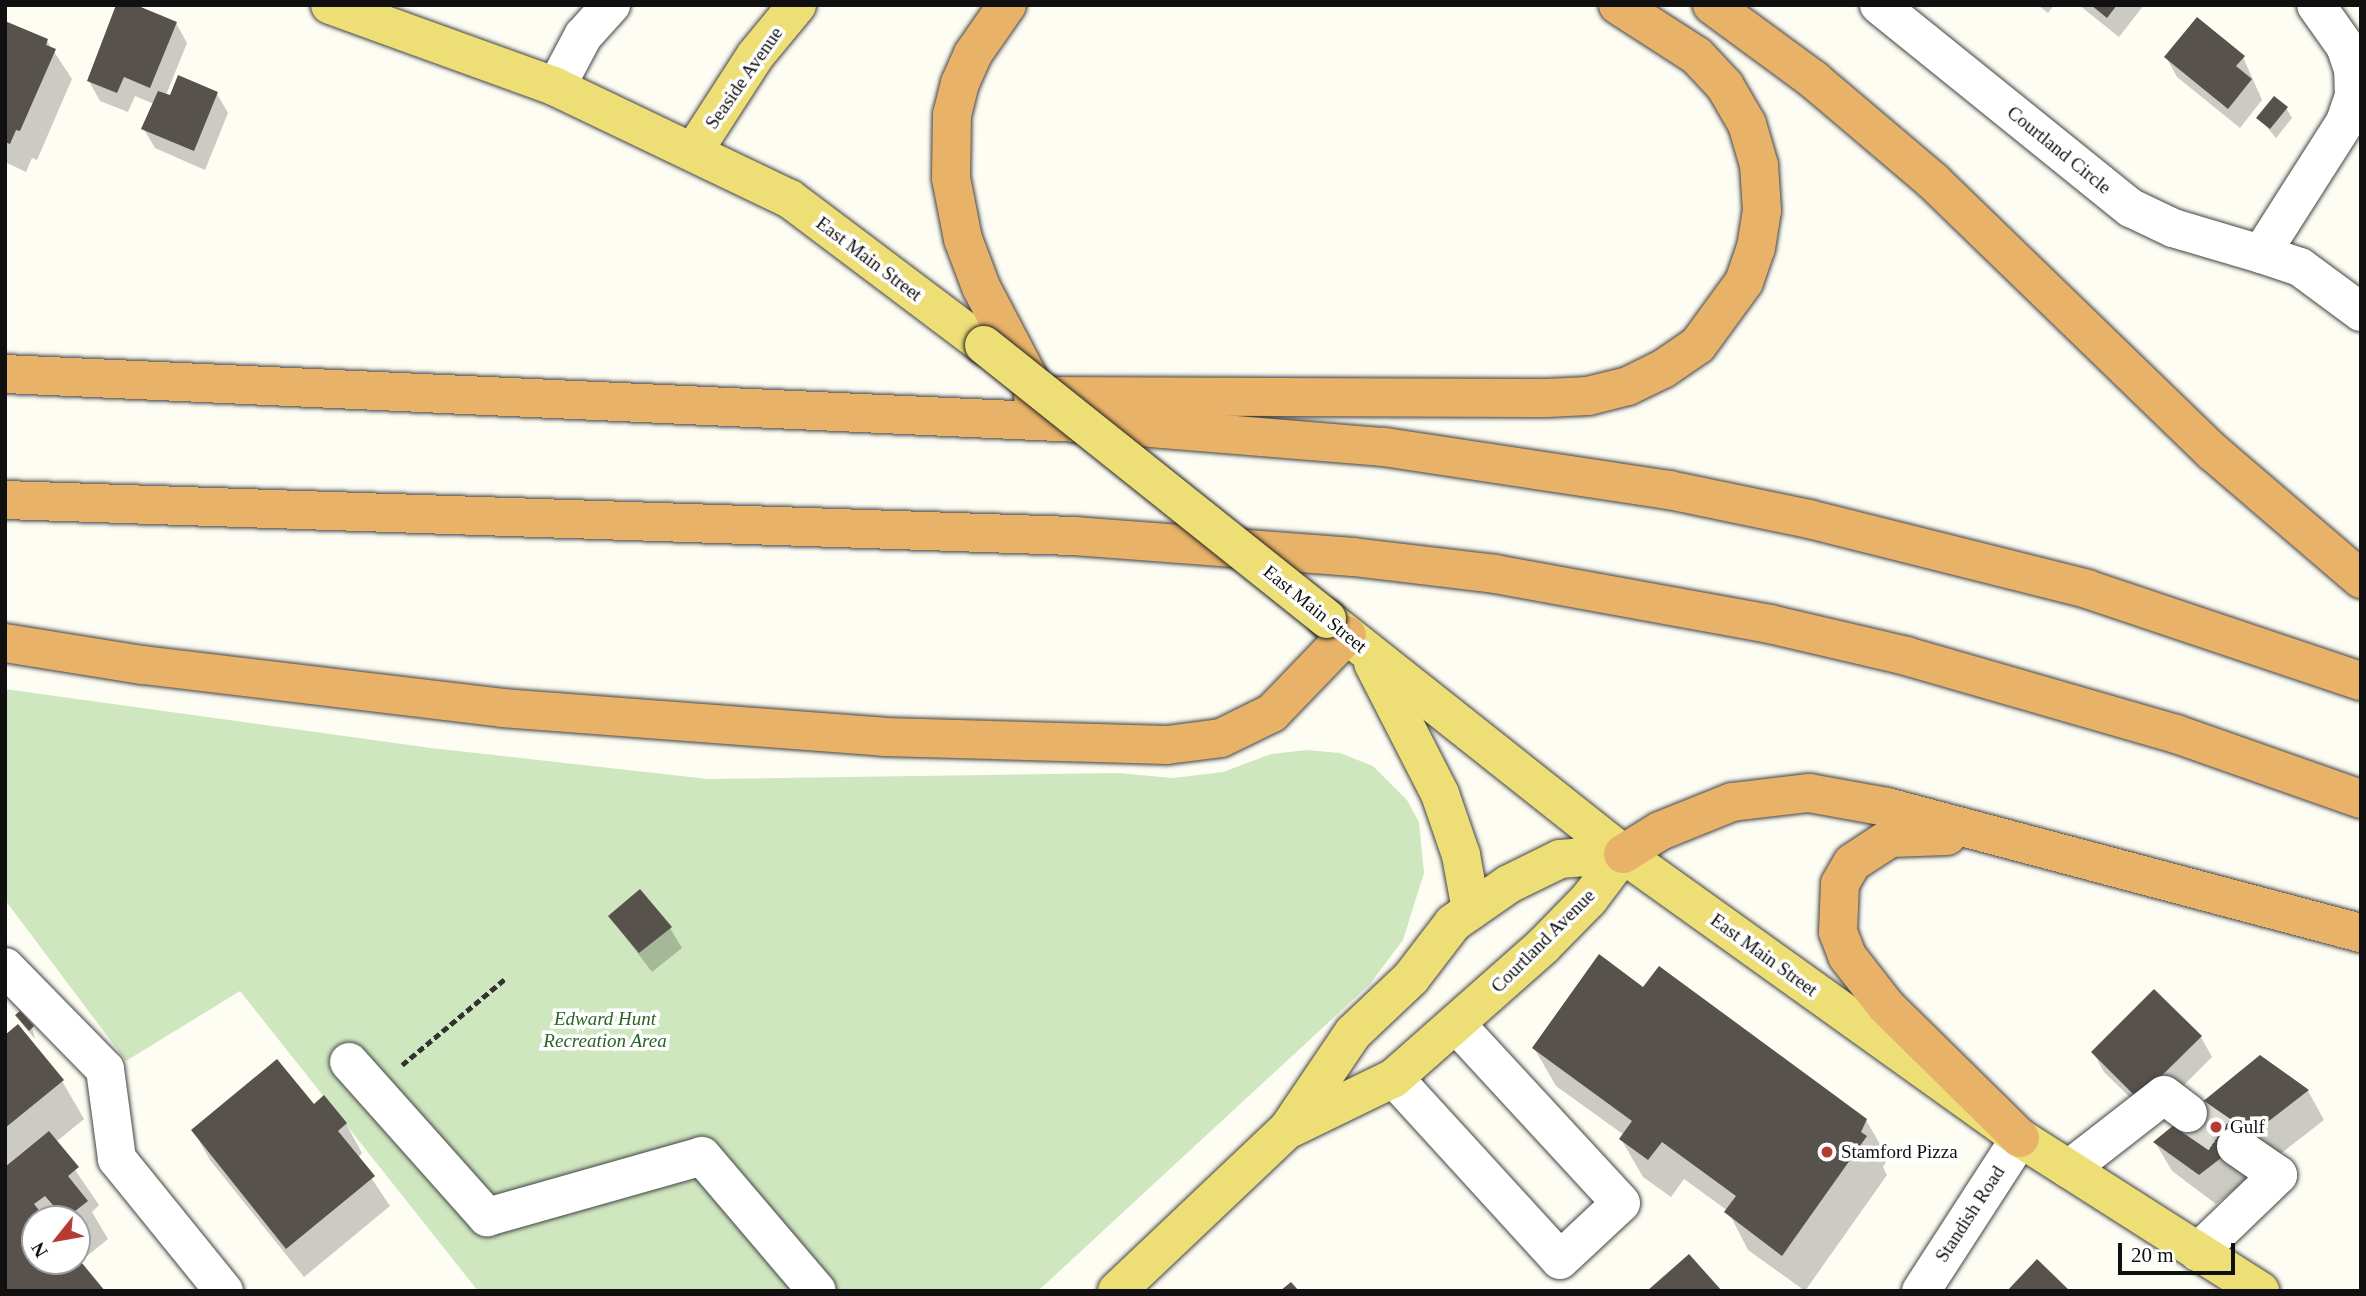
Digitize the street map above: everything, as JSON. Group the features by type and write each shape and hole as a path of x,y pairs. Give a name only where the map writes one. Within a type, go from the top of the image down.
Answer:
{"highway":[{"path":"1007,5 973,54 960,83 952,114 951,178 963,239 976,275 1029,379"},
{"path":"453,394 1548,398 1588,396 1628,386 1698,345 1723,317 1744,282 1756,248 1762,211 1759,165 1747,124 1725,86 1697,56 1618,5"},
{"path":"1712,5 1814,80 1923,172 2260,496 2361,579"},
{"path":"5,374 1241,433 1526,467 1669,490 1946,552 2087,589 2361,681"},
{"path":"5,500 1060,536 1312,553 1495,574 1745,619 1906,656 2176,734 2361,799"},
{"path":"5,643 250,679 502,708 884,737 1167,745 1221,738 1272,713 1347,635"},
{"path":"1623,854 1660,831 1732,802 1809,793 1887,807 2361,933"},
{"path":"2020,1138 1886,1006 1847,956 1836,911 1840,884 1852,863 1881,841 1917,834 2001,845 2177,885"}],"main road":[{"name":"Seaside Avenue","path":"693,152 755,56 797,5"},
{"name":"East Main Street","path":"338,7 556,87 790,199 1029,379 1623,854 2020,1138 2260,1291"},
{"path":"1347,635 1440,794 1461,855 1471,910"},
{"name":"Courtland Avenue","path":"1117,1291 1287,1129 1353,1033 1411,978 1453,923 1508,884 1560,859 1623,854"},
{"name":"Courtland Avenue","path":"1287,1129 1394,1078 1457,1024 1590,899 1623,854"},
{"path":"1353,1033 1394,1078"}],"street":[{"path":"556,87 583,36 611,5"},
{"name":"Courtland Circle","path":"1879,5 2131,208 2174,228 2300,267 2361,312"},
{"path":"2261,254 2344,122 2354,96 2353,69 2345,46 2316,5"},
{"path":"5,967 105,1069 117,1159 224,1291"},
{"path":"1394,1078 1560,1260 1621,1203 1457,1024"},
{"path":"349,1062 487,1217 702,1156 813,1289"},
{"path":"2069,1168 2164,1095 2188,1113"},
{"name":"Standish Road","path":"1921,1291 2020,1138"},
{"path":"2198,1252 2278,1175 2236,1146"}],"path":[{"path":"375,1091 506,978"}],"green space":[{"name":"Edward Hunt Recreation Area","path":"5,689 431,748 708,779 1118,773 1173,778 1223,772 1271,754 1307,750 1340,753 1373,766 1407,800 1419,822 1424,873 1403,940 1370,984 1038,1291 478,1291 240,991 126,1061 5,900"}],"building":[{"path":"116,5 136,5 177,22 150,88 124,77 117,93 87,81"},
{"path":"2091,5 2117,5 2107,18"},
{"path":"2197,17 2245,56 2236,66 2252,79 2228,109 2164,57"},
{"path":"5,21 48,39 46,45 56,49 20,131 16,130 10,144 5,142"},
{"path":"178,75 218,92 194,151 141,129 158,91 170,95"},
{"path":"2274,96 2288,107 2270,129 2256,118"},
{"path":"640,889 672,927 639,953 608,916"},
{"path":"1599,954 1643,987 1659,966 1867,1119 1861,1132 1867,1136 1782,1256 1724,1212 1736,1196 1662,1142 1648,1160 1619,1139 1632,1121 1532,1048"},
{"path":"2154,989 2202,1036 2138,1099 2091,1052"},
{"path":"20,1011 34,1026 29,1031 15,1015"},
{"path":"18,1024 64,1080 5,1128 5,1035"},
{"name":"Gulf","path":"2260,1055 2309,1090 2199,1175 2153,1142"},
{"path":"277,1059 314,1104 324,1095 347,1123 338,1131 375,1176 286,1249 191,1130"},
{"path":"49,1131 79,1167 68,1176 88,1201 83,1205 53,1205 45,1196 35,1205 21,1205 21,1275 91,1274 105,1291 8,1291 5,1287 5,1167"},
{"path":"1689,1254 1722,1291 1647,1291"},
{"path":"2037,1259 2070,1291 2007,1291"},
{"path":"1291,1282 1299,1291 1280,1291"}],"tunnel":[{"path":"2188,1113 2236,1146"}],"place":[{"name":"Gulf","path":"2216,1127"},
{"name":"Stamford Pizza","path":"1827,1152"}]}
